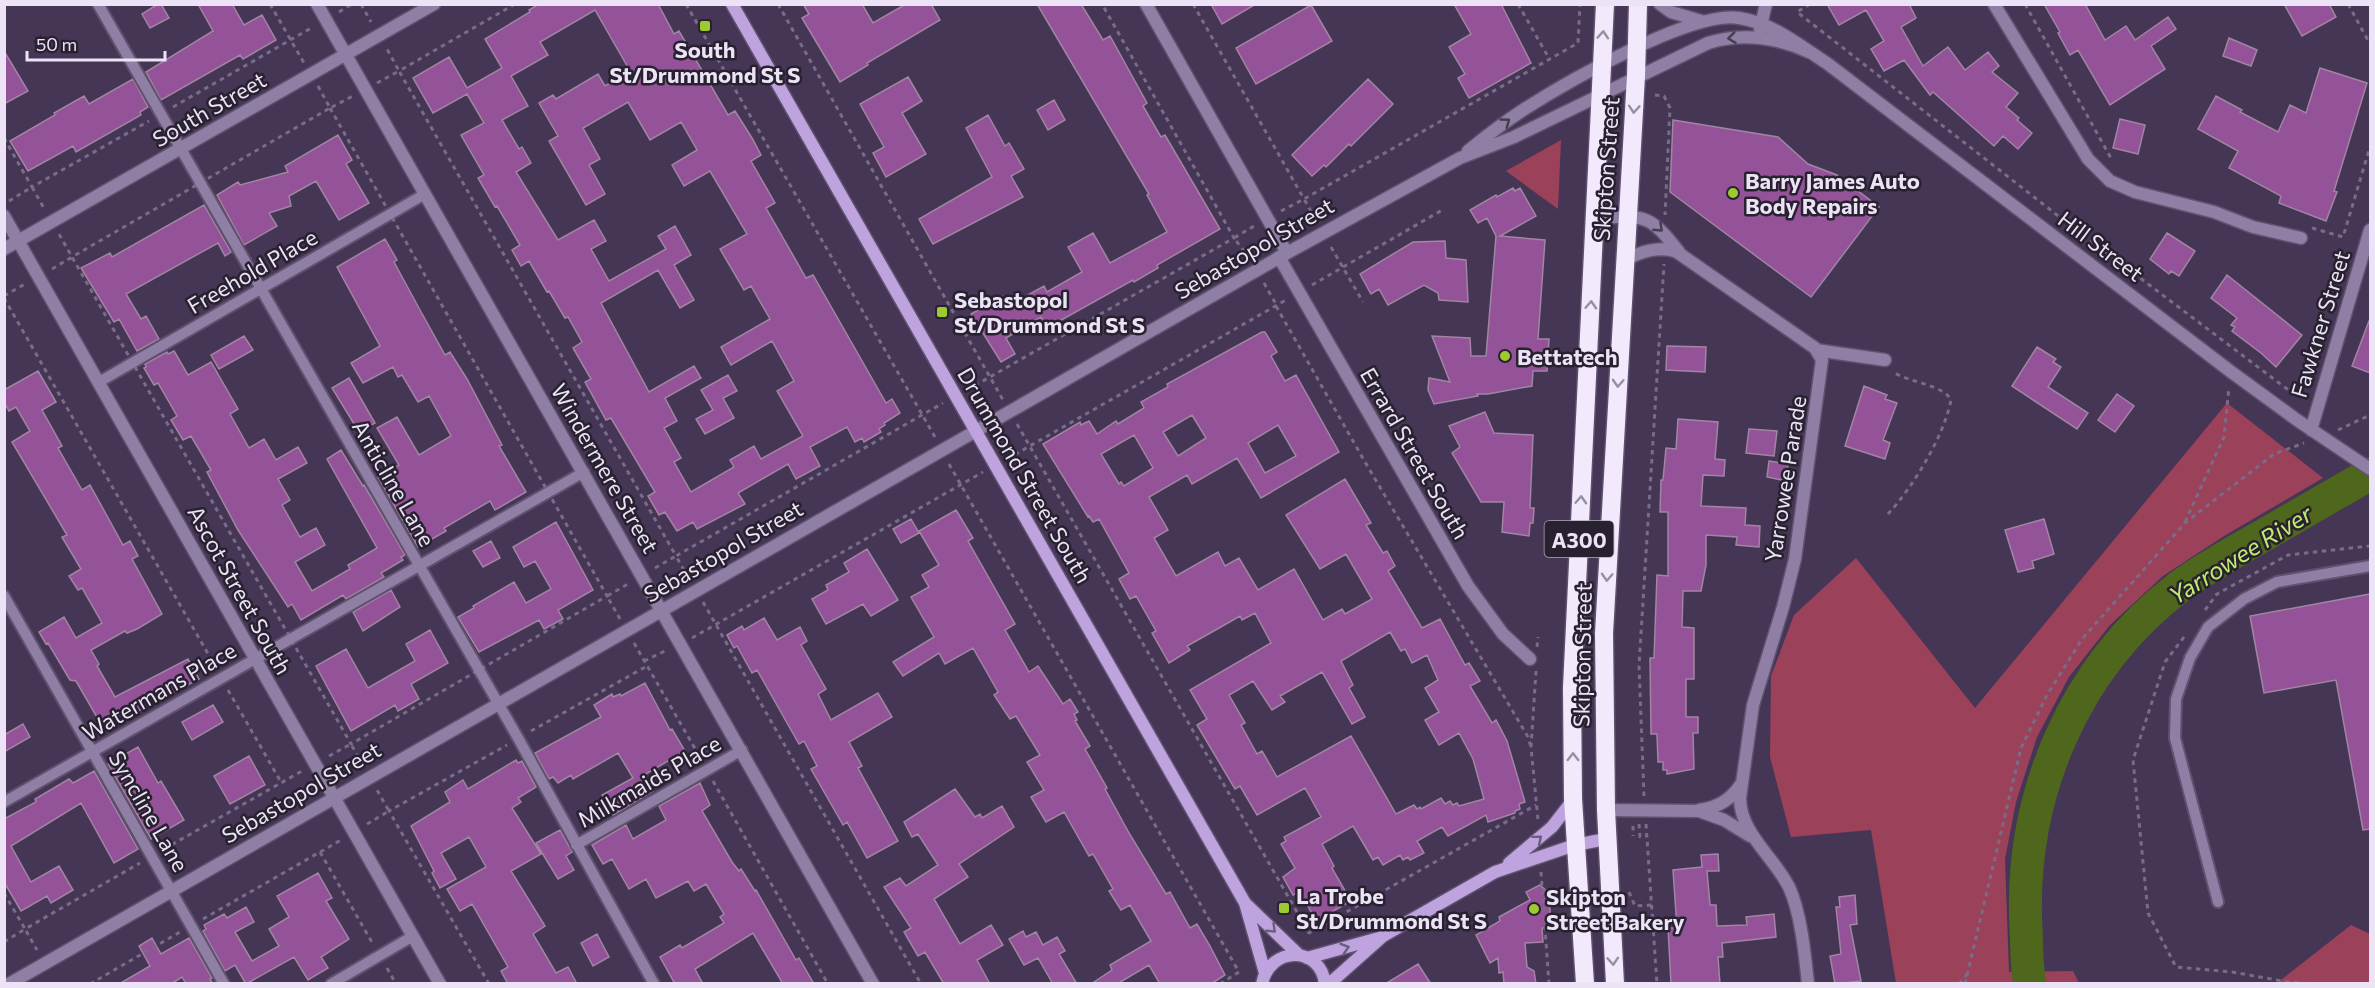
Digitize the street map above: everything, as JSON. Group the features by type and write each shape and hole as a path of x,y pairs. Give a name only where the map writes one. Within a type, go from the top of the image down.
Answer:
{"highway":[{"name":"Skipton Street","path":"1585,984 1575,845 1572,688 1605,4"},
{"name":"Skipton Street","path":"1615,984 1606,838 1604,633 1636,76 1638,4"}],"main road":[{"name":"Drummond Street South","path":"732,4 1245,903 1262,980"},
{"path":"1327,984 1383,936 1495,872 1539,839 1563,815 1573,799"},
{"path":"1495,872 1575,845 1606,838"},
{"name":"Drummond Street South","path":"1245,903 1321,970 1327,984"},
{"path":"1262,980 1279,958 1289,955 1303,956 1383,936"}],"street":[{"name":"Windermere Street","path":"317,4 682,643 873,984"},
{"name":"South Street","path":"4,249 434,4"},
{"name":"Errard Street South","path":"1146,4 1283,255 1299,293 1468,586 1503,634 1534,658"},
{"path":"1660,4 1668,11 1701,21"},
{"path":"1758,37 1766,4"},
{"path":"1994,4 2088,159 2109,181 2136,192 2214,212 2253,227 2301,238"},
{"name":"Sebastopol Street","path":"1460,158 1524,109 1637,48 1701,21 1731,17 1761,23 1809,51"},
{"name":"Sebastopol Street","path":"9,983 1283,255 1460,158 1506,140 1708,42 1731,37 1758,37 1809,51"},
{"name":"Hill Street","path":"1809,51 2230,371 2311,430 2370,469"},
{"name":"Ascot Street South","path":"4,216 440,984"},
{"path":"1595,218 1627,217 1648,220 1665,233 1682,255"},
{"name":"Fawkner Street","path":"2311,430 2370,230"},
{"path":"1624,261 1639,253 1673,250 1816,350 1883,360"},
{"name":"Yarrowee Parade","path":"1808,984 1792,896 1778,868 1747,826 1741,809 1753,705 1783,607 1799,533 1823,370 1822,360 1816,350"},
{"name":"Yarrowee Parade","path":"1694,811 1712,807 1727,800 1740,786 1744,775"},
{"name":"Yarrowee Parade","path":"1606,810 1644,809 1711,814 1731,823 1762,847"},
{"path":"4,975 9,983"}],"lane":[{"name":"Anticline Lane","path":"98,4 498,704 654,984"},
{"name":"Freehold Place","path":"99,382 425,194"},
{"name":"Watermans Place","path":"4,802 290,637 584,472"},
{"path":"2218,902 2175,738 2176,699 2190,658 2208,627 2244,599 2269,586 2277,582 2370,566"},
{"name":"Syncline Lane","path":"4,597 224,984"},
{"name":"Milkmaids Place","path":"576,845 742,750"},
{"path":"331,984 413,936"}],"path":[{"path":"270,4 290,40"},
{"path":"515,4 399,71 921,984"},
{"path":"686,4 1239,972 1220,984"},
{"path":"778,4 1309,933 1536,805"},
{"path":"607,596 1234,238 1102,4"},
{"path":"1193,4 1304,199 1578,44 1580,4"},
{"path":"1518,4 1550,60"},
{"path":"1810,4 1797,12 2066,222 2291,392"},
{"path":"2025,4 2117,169"},
{"path":"2348,4 2370,44"},
{"path":"1655,95 1664,96 1670,108 1665,233"},
{"path":"330,108 828,984"},
{"path":"4,138 32,187"},
{"path":"2311,228 2343,237 2370,147"},
{"path":"644,661 716,626 1444,209"},
{"path":"1657,984 1644,809 1639,666 1664,249"},
{"path":"72,257 351,744"},
{"path":"1343,266 1363,302"},
{"path":"4,298 281,782"},
{"path":"1276,306 1532,747"},
{"path":"1883,360 1890,370 1900,376 1946,392 1951,400 1941,428 1918,475 1888,514"},
{"path":"2185,523 2224,437 2230,371"},
{"path":"2346,427 2370,415"},
{"path":"1965,984 2021,748 2047,694 2082,639 2185,523 2274,454 2305,443"},
{"path":"2204,611 2217,594 2288,555 2370,546"},
{"path":"2184,636 2164,662 2133,760 2148,913 2176,967 2232,972 2314,984"},
{"path":"1538,637 1534,658 1532,747 1539,839"},
{"path":"389,811 489,984"},
{"path":"1633,836 1633,822 1639,821 1640,837 1647,836"},
{"path":"320,852 396,984"},
{"path":"1540,856 1550,984"},
{"path":"1624,891 1628,890 1635,906 1652,905"},
{"path":"1543,891 1562,891"},
{"path":"4,893 44,964"},
{"path":"4,942 25,929"},
{"path":"1959,984 1969,972"}],"shaded area":[{"path":"1561,140 1558,209 1506,171"},
{"path":"2227,403 2323,478 2224,536 2163,576 2110,625 2069,677 2037,737 2016,802 2005,859 2009,972 2073,971 2079,983 1896,983 1871,830 1791,837 1770,757 1771,676 1794,615 1856,558 1975,708"},
{"path":"2351,925 2370,934 2370,983 2277,983"}],"building":[{"path":"161,4 169,18 150,28 142,14"},
{"path":"198,4 232,4 244,25 262,15 276,40 243,59 240,55 161,100 146,72 213,31"},
{"path":"539,4 658,4 674,34 679,31 728,115 735,111 752,138 761,155 751,161 775,203 766,208 806,278 813,275 886,403 892,399 900,413 884,423 885,425 879,429 881,432 864,442 862,438 855,442 847,427 810,447 820,466 796,479 788,464 738,493 745,504 697,529 693,522 677,531 665,512 659,515 648,496 655,492 611,418 606,420 585,382 591,379 573,348 582,342 568,317 565,318 529,261 521,266 512,250 520,245 478,178 484,175 461,135 484,123 467,94 433,113 413,78 449,57 467,88 502,68 485,39 530,12 529,10","holes":["595,10 630,71 605,86 598,74 556,99 553,95 539,103 558,136 549,141 586,205 605,194 589,165 600,159 583,128 628,102 650,140 681,122 697,150 672,165 684,186 710,171 747,234 720,249 744,290 751,286 770,319 721,347 731,365 772,341 794,381 777,391 803,436 761,459 754,446 730,460 734,467 691,492 674,462 681,458 664,428 677,421 665,398 701,378 694,366 649,392 601,303 658,270 680,308 694,300 674,265 691,255 675,226 658,236 666,249 609,281 591,249 606,241 594,220 558,240 516,172 531,163 522,147 519,149 502,120 528,106 511,76 548,55 540,42"]},
{"path":"803,4 862,4 873,23 906,4 931,4 940,20 867,63 868,65 840,82 802,18 809,14"},
{"path":"1037,4 1081,4 1103,40 1110,36 1147,103 1143,106 1161,137 1165,135 1220,229 1157,265 1158,268 1134,282 1133,280 1047,328 1041,317 1006,338 1015,354 1001,362 971,314 1002,296 1008,306 1044,286 1047,292 1082,272 1068,247 1093,233 1110,263 1167,232 1147,195 1149,194"},
{"path":"1211,4 1256,4 1222,24"},
{"path":"1454,4 1501,4 1531,63 1469,98 1458,78 1465,74 1449,47 1471,34"},
{"path":"1827,4 1909,4 1916,18 1901,27 1923,66 1948,47 1965,70 1988,52 1999,66 1992,72 2018,93 2006,107 2032,133 2018,149 2003,136 1994,146 1933,92 1930,95 1904,60 1884,71 1871,49 1884,41 1866,10 1839,25"},
{"path":"2044,4 2085,4 2105,40 2126,26 2135,40 2168,17 2176,29 2151,46 2165,69 2110,105 2078,50 2070,55"},
{"path":"2284,4 2329,4 2336,17 2302,36"},
{"path":"1311,5 1332,41 1256,84 1236,48"},
{"path":"2229,38 2257,50 2251,66 2223,56"},
{"path":"4,51 28,91 4,104"},
{"path":"2320,68 2367,83 2334,191 2337,192 2326,221 2279,203 2281,196 2229,168 2238,151 2198,129 2216,96 2278,132 2290,105 2306,113"},
{"path":"908,77 922,101 902,113 926,154 886,177 873,153 884,147 860,104"},
{"path":"133,79 148,107 140,112 141,115 76,152 73,146 28,171 10,141 84,96 89,104"},
{"path":"1368,79 1393,104 1351,146 1349,144 1326,167 1324,165 1312,176 1292,155"},
{"path":"1054,100 1065,120 1048,130 1037,110"},
{"path":"988,115 1005,146 1009,143 1024,169 1011,176 1023,197 933,244 919,219 992,177 966,128"},
{"path":"2120,119 2145,125 2138,154 2113,148"},
{"path":"1673,120 1778,137 1808,164 1837,175 1879,207 1811,297 1670,192"},
{"path":"338,135 352,160 346,164 369,203 339,220 316,181 289,196 291,206 269,213 277,226 244,245 217,195 238,182 240,185 288,172 285,166"},
{"path":"1513,188 1515,191 1520,188 1536,216 1500,236 1545,240 1538,339 1549,339 1547,371 1533,371 1532,386 1477,394 1478,396 1434,404 1428,390 1429,378 1450,382 1432,336 1470,338 1471,356 1486,356 1496,236 1487,218 1478,223 1470,210"},
{"path":"204,205 231,252 225,256 218,243 126,294 141,319 146,316 159,339 137,351 119,319 114,322 81,268 110,253 112,257"},
{"path":"2167,233 2195,251 2179,276 2171,271 2169,274 2150,259"},
{"path":"385,239 397,260 394,262 445,355 450,352 467,379 502,445 499,446 526,492 495,510 490,501 444,528 446,531 418,547 378,477 399,465 377,428 397,417 419,455 451,436 429,396 418,402 402,375 398,377 393,367 363,383 351,363 380,346 337,267"},
{"path":"1445,241 1446,258 1466,260 1468,302 1439,300 1438,293 1424,285 1388,305 1379,289 1371,294 1360,274 1413,242"},
{"path":"2227,275 2302,335 2276,367 2232,331 2235,327 2231,325 2237,318 2211,298"},
{"path":"2370,321 2370,373 2352,366"},
{"path":"1265,332 1277,352 1271,356 1285,381 1296,375 1339,452 1261,498 1237,458 1192,484 1187,475 1149,497 1168,530 1154,538 1176,576 1218,552 1225,566 1239,558 1258,590 1294,569 1323,620 1342,609 1345,614 1372,599 1346,554 1320,569 1286,515 1345,479 1371,523 1366,525 1383,553 1387,551 1395,566 1388,571 1422,628 1440,619 1465,665 1469,663 1480,681 1470,686 1492,723 1496,720 1507,741 1525,802 1519,804 1520,809 1515,813 1488,822 1486,815 1448,836 1442,827 1417,841 1424,853 1410,860 1408,857 1403,860 1400,855 1383,865 1378,857 1373,860 1353,826 1322,844 1334,866 1332,868 1351,901 1316,921 1300,892 1293,895 1283,877 1295,868 1281,844 1286,841 1284,837 1321,817 1305,788 1257,815 1240,786 1235,789 1197,725 1207,719 1190,690 1271,643 1255,613 1242,620 1240,616 1187,646 1190,650 1169,663 1152,633 1156,631 1136,596 1130,599 1119,579 1129,573 1099,519 1093,522 1088,517 1043,444 1080,422 1081,425 1089,421 1097,434 1116,421 1118,424 1144,408 1141,402 1168,387 1167,384","holes":["1192,415 1206,438 1178,456 1163,432","1278,425 1296,456 1265,473 1248,443","1134,435 1153,468 1124,486 1121,482 1119,484 1101,454","1390,632 1401,651 1405,649 1412,663 1427,655 1438,680 1425,688 1439,712 1425,720 1439,745 1459,733 1473,759 1484,799 1459,806 1457,803 1453,805 1450,801 1445,804 1441,798 1421,809 1420,807 1417,809 1414,805 1396,814 1351,736 1277,777 1262,751 1257,754 1241,725 1245,723 1229,695 1253,681 1272,710 1285,702 1280,696 1322,672 1352,724 1365,717 1349,688 1353,685 1341,661"]},
{"path":"244,336 253,350 219,369 211,355"},
{"path":"1667,346 1706,347 1705,372 1666,370"},
{"path":"2037,347 2056,359 2053,362 2061,367 2048,387 2088,413 2077,429 2012,386"},
{"path":"174,351 188,375 211,362 238,409 230,414 249,448 264,439 276,460 298,447 307,463 278,479 290,500 282,505 300,537 316,528 325,545 295,562 312,591 350,569 348,565 377,548 327,459 341,450 405,555 401,557 403,560 381,573 384,577 346,599 343,595 301,620 292,604 288,607 238,530 207,472 211,470 191,436 183,440 171,420 177,416 158,383 154,385 144,368 145,364 167,352 168,354"},
{"path":"38,371 56,402 42,410 62,446 58,448 82,490 90,485 123,545 130,541 138,556 132,559 162,614 137,629 127,633 125,631 91,650 99,664 97,666 115,697 188,659 199,679 138,711 135,707 102,726 76,681 70,680 39,632 64,617 76,638 102,623 82,588 78,590 69,576 81,569 62,537 67,535 12,442 30,431 16,407 9,411 4,402 4,390"},
{"path":"728,375 737,391 723,398 734,418 705,434 696,419 713,410 701,390"},
{"path":"349,378 375,423 359,432 332,388"},
{"path":"1864,386 1887,395 1885,399 1897,403 1883,440 1890,443 1885,459 1845,446"},
{"path":"2117,394 2134,406 2115,432 2098,420"},
{"path":"1485,412 1494,433 1533,435 1530,508 1534,508 1529,536 1502,532 1504,502 1481,502 1452,453 1460,447 1449,426"},
{"path":"1678,419 1718,422 1715,459 1725,460 1724,476 1703,475 1701,506 1746,508 1745,525 1760,526 1759,547 1736,545 1737,537 1706,535 1706,565 1701,591 1683,591 1682,627 1694,628 1694,679 1686,679 1686,717 1698,717 1698,733 1693,733 1694,769 1667,774 1667,770 1663,770 1663,762 1658,762 1657,734 1651,734 1650,658 1654,658 1657,575 1668,576 1668,512 1660,512 1661,480 1663,480 1666,448 1676,449"},
{"path":"1749,429 1777,431 1774,456 1746,453"},
{"path":"1769,461 1788,464 1786,481 1767,477"},
{"path":"956,510 973,538 968,541 1015,624 1005,630 1029,672 1038,666 1063,704 1070,699 1078,712 1074,714 1077,720 1075,721 1090,746 1085,749 1129,833 1166,894 1170,892 1190,928 1197,924 1210,946 1225,975 1211,984 1160,984 1149,965 1117,984 1091,984 1112,970 1110,965 1151,941 1130,905 1121,910 1109,891 1113,889 1093,854 1089,856 1064,812 1046,822 1031,797 1044,790 1027,762 1040,755 1016,716 1010,719 994,695 998,692 973,648 945,664 939,653 903,676 893,662 934,637 911,597 929,587 922,575 939,565 919,531"},
{"path":"911,519 919,533 901,543 893,529"},
{"path":"2044,519 2054,554 2032,561 2034,568 2018,572 2005,530"},
{"path":"556,522 593,590 558,610 563,619 544,629 539,620 479,652 458,617 514,582 526,603 551,589 535,561 524,567 513,547"},
{"path":"491,541 500,558 483,567 473,551"},
{"path":"867,549 898,600 871,616 863,604 826,624 812,599 828,590 826,585 849,572 844,563"},
{"path":"391,590 400,607 363,631 353,612"},
{"path":"2370,594 2370,829 2363,830 2336,680 2264,693 2250,616"},
{"path":"764,618 777,640 800,627 807,641 801,645 826,689 818,694 831,720 878,693 892,717 849,742 862,766 858,768 898,841 867,858 847,822 843,825 811,769 817,766 804,741 799,744 757,670 752,673 737,646 734,648 727,635 742,626 744,630"},
{"path":"430,630 448,663 411,684 419,699 398,711 395,705 351,731 316,666 346,649 368,688 415,661 406,644"},
{"path":"645,683 670,730 672,729 685,751 644,775 653,791 613,815 602,795 633,778 618,753 573,779 571,775 558,783 553,777 549,779 535,753 601,717 594,705 612,694 613,697 620,694 621,696"},
{"path":"213,705 223,722 192,740 182,722"},
{"path":"23,724 30,737 4,752 4,735"},
{"path":"138,747 158,783 161,781 184,820 151,839 108,764"},
{"path":"249,756 265,785 230,804 214,776"},
{"path":"516,760 518,763 522,761 536,787 518,798 521,802 512,808 541,854 511,871 545,926 533,934 556,973 568,967 577,984 508,984 501,971 508,967 472,904 460,911 447,889 486,867 469,837 441,853 456,879 440,888 411,826 450,802 445,792 463,780 468,789"},
{"path":"94,771 138,849 114,863 81,803 11,846 31,882 59,866 73,890 51,903 47,896 21,911 4,882 4,819 36,802 35,799 69,779 73,783"},
{"path":"700,783 710,805 702,811 732,862 739,871 741,869 756,890 796,960 799,958 814,984 783,984 753,933 695,969 703,984 675,984 660,957 680,945 682,948 724,923 720,917 724,914 706,884 694,891 688,881 656,898 646,879 629,889 612,859 603,864 592,845 626,825 633,839 666,820 659,806"},
{"path":"955,789 975,817 980,814 982,818 1002,806 1014,827 959,864 968,877 934,899 960,944 991,925 1003,945 977,960 990,984 944,984 925,952 918,956 904,932 911,928 884,887 900,878 906,886 938,865 918,834 912,837 904,822"},
{"path":"560,830 572,852 566,856 574,870 558,879 536,843"},
{"path":"1718,854 1719,871 1707,871 1710,905 1716,905 1717,926 1747,925 1746,917 1774,914 1776,937 1722,943 1723,957 1718,957 1720,984 1671,984 1668,928 1677,928 1673,870 1702,867 1701,855"},
{"path":"318,873 332,898 326,901 349,939 321,957 328,968 308,980 294,957 246,984 235,965 225,971 203,931 206,929 204,925 224,914 227,918 246,907 254,922 235,932 252,961 279,946 269,929 289,917 277,896"},
{"path":"1540,885 1549,893 1551,928 1542,928 1543,942 1525,943 1527,967 1534,971 1536,984 1504,984 1503,972 1499,973 1498,958 1490,963 1476,935 1500,921 1499,917 1530,900 1526,892"},
{"path":"1855,895 1857,924 1850,925 1861,981 1835,984 1830,956 1841,954 1836,907 1840,907 1839,897"},
{"path":"1023,931 1026,937 1036,932 1043,945 1057,937 1065,951 1059,954 1077,984 1053,984 1038,958 1024,965 1009,939"},
{"path":"597,934 609,957 593,966 581,943"},
{"path":"152,938 161,954 189,938 212,978 210,979 213,984 186,984 182,977 171,984 119,984 150,966 139,946"},
{"path":"1418,964 1431,984 1385,984"}],"waterway":[{"name":"Yarrowee River","path":"2030,984 2027,956 2026,880 2032,831 2043,784 2060,739 2082,696 2109,656 2142,620 2179,587 2224,558 2370,474"}],"place":[{"name":"South St/Drummond St S","path":"705,26"},
{"name":"Barry James Auto Body Repairs","path":"1733,193"},
{"name":"Sebastopol St/Drummond St S","path":"942,312"},
{"name":"Bettatech","path":"1505,356"},
{"name":"La Trobe St/Drummond St S","path":"1284,908"},
{"name":"Skipton Street Bakery","path":"1534,909"}]}
